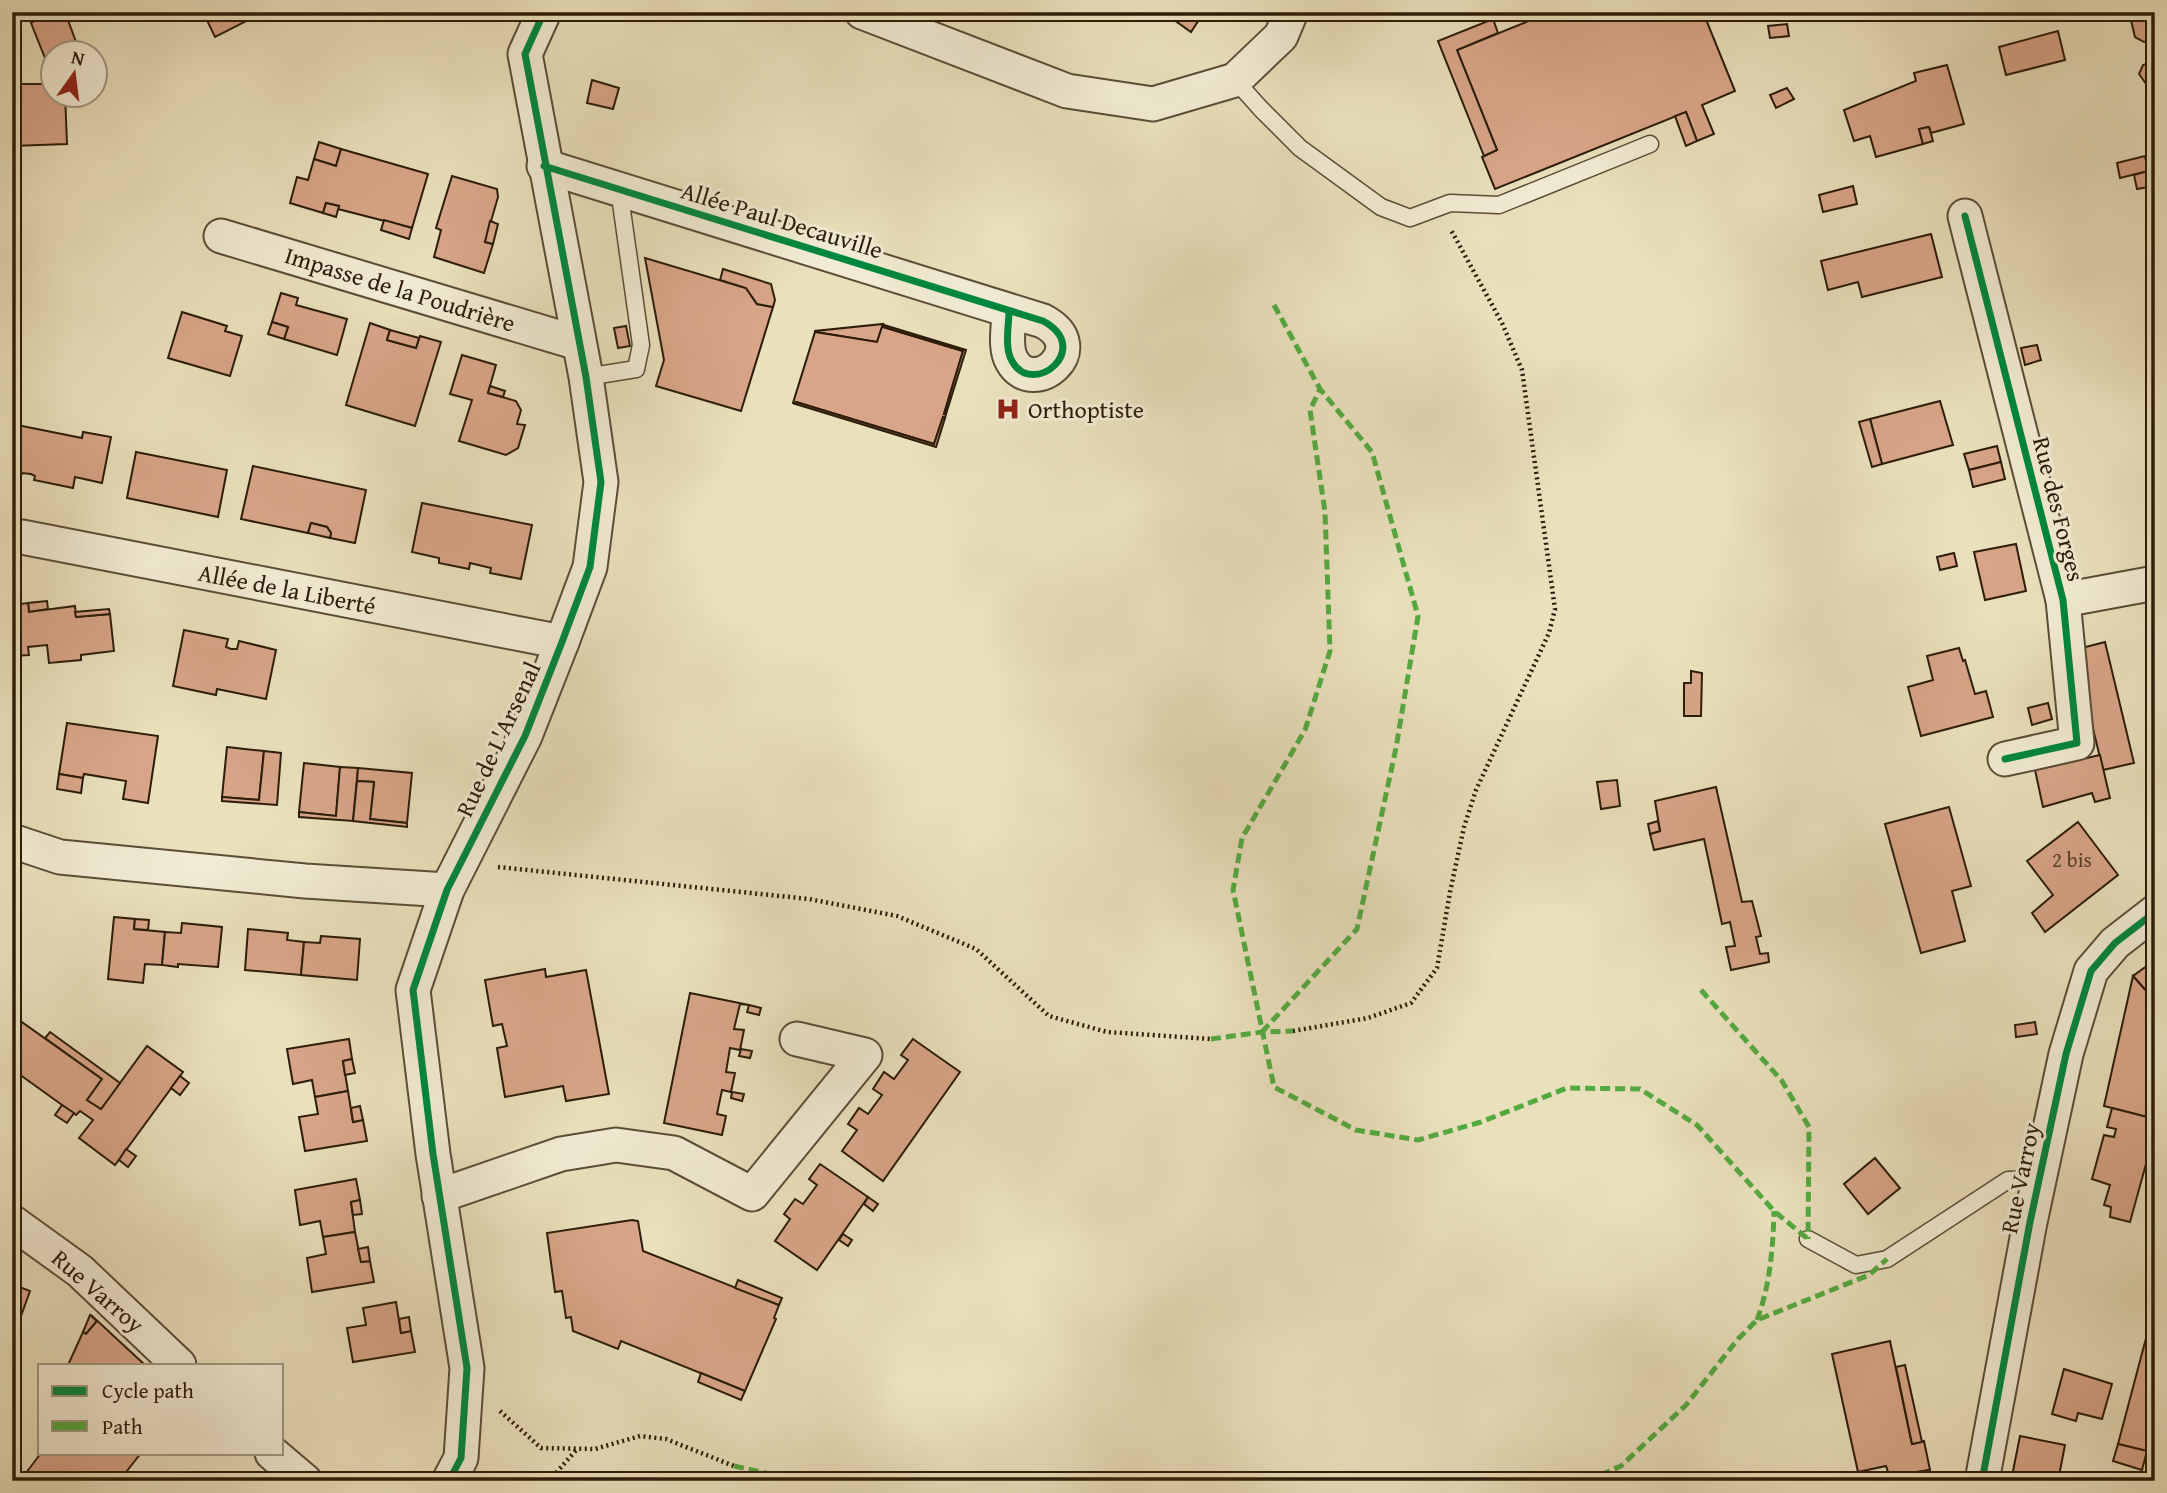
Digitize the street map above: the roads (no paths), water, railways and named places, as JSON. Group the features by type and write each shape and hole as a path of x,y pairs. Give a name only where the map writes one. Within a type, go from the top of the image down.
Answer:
{"street":[{"name":"Rue de L'Arsenal","path":"449,1481 461,1458 467,1368 439,1196 413,990 454,877 525,736 590,567 601,482 586,377 544,166 525,54 544,12"},
{"path":"862,12 1068,91 1153,104 1235,80 1281,36 1291,12"},
{"name":"Allée Paul Decauville","path":"544,166 1009,311"},
{"name":"Rue des Forges","path":"1965,216 2063,600 2077,743 2005,759"},
{"name":"Impasse de la Poudrière","path":"221,236 578,343"},
{"name":"Allée de la Liberté","path":"12,539 22,537 562,642"},
{"name":"Rue des Forges","path":"2063,600 2155,583"},
{"path":"12,841 60,857 305,881 454,877"},
{"name":"Rue Varroy","path":"1982,1481 2039,1180 2066,1054 2091,971 2115,943 2155,912"},
{"path":"439,1196 561,1154 616,1144 674,1153 752,1194 865,1055 797,1039"},
{"name":"Rue Varroy","path":"12,1222 80,1271 179,1364"},
{"path":"273,1454 305,1481"}],"lane":[{"path":"1235,80 1300,148 1381,207 1410,218 1450,203 1499,205 1650,144"},
{"path":"586,377 636,369 641,345 619,190"},
{"path":"1808,1239 1856,1265 1888,1258 2008,1180 2039,1180"}],"place":[{"name":"Orthoptiste","path":"1008,409"}]}
